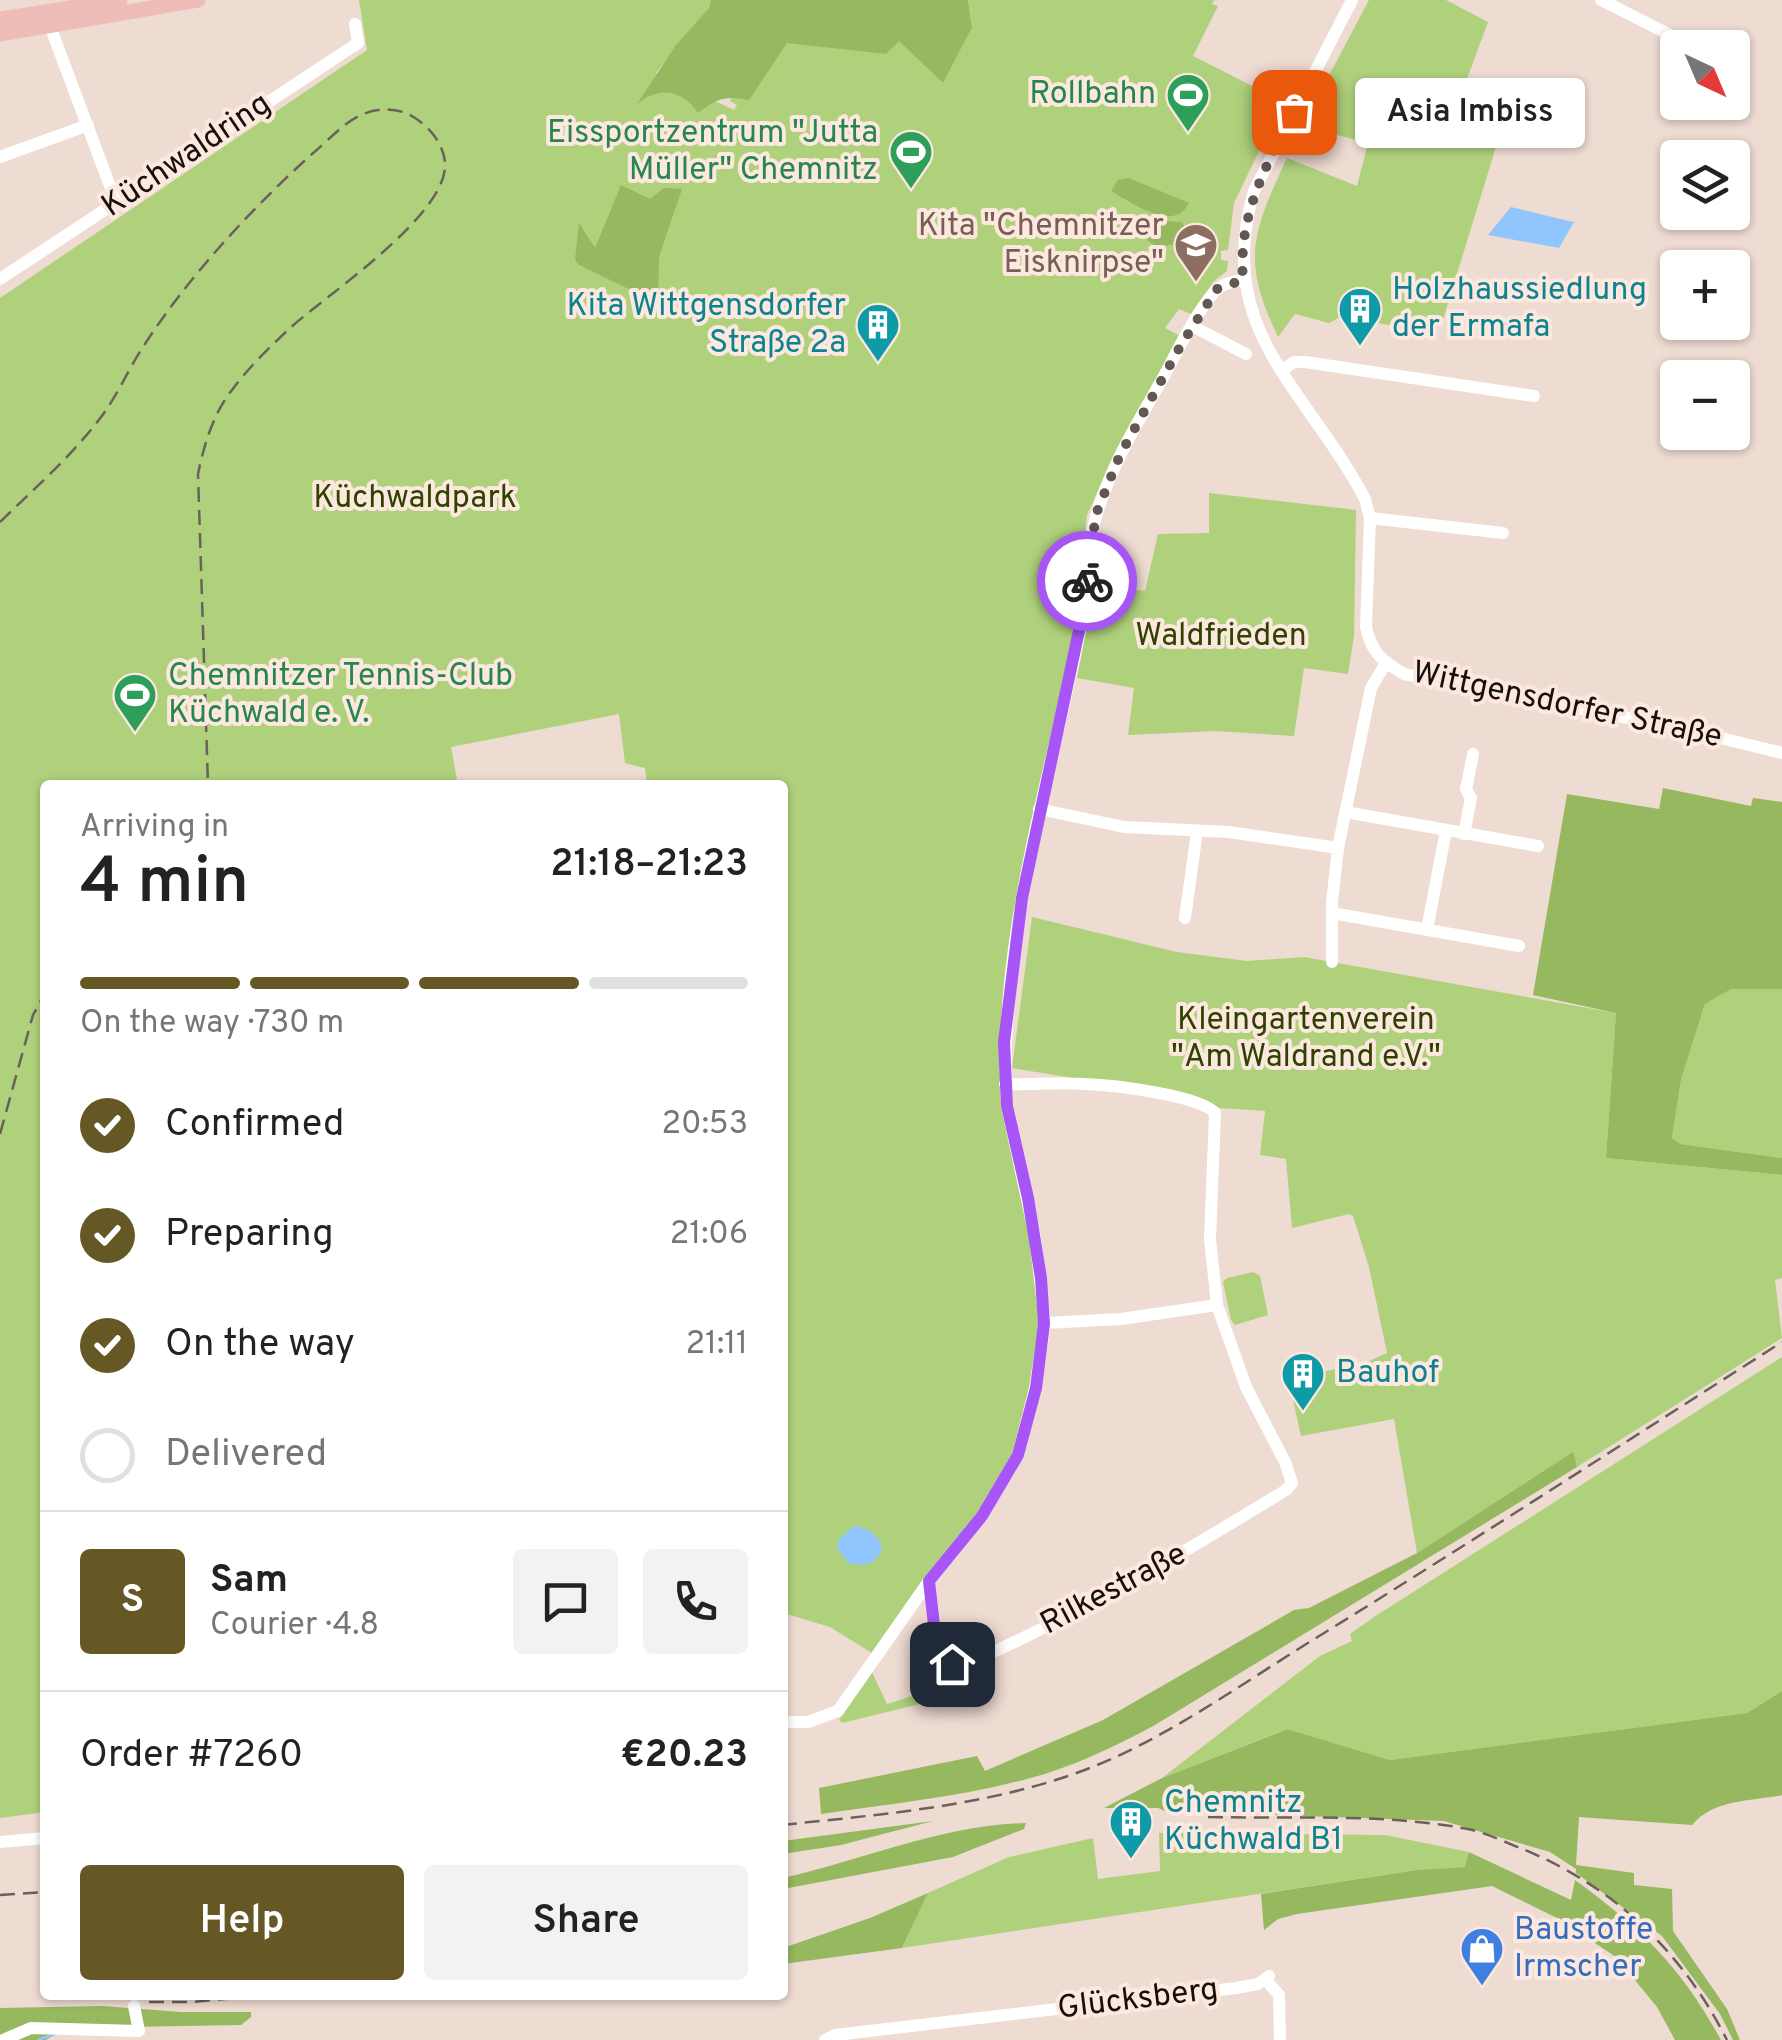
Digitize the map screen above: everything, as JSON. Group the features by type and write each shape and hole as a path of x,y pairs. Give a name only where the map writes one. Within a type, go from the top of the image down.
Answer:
{"main road":[{"path":"0,34 52,13 120,0"},
{"path":"0,20 198,0"}],"street":[{"name":"Wittgensdorfer Straße","path":"1352,0 1254,191 1244,223 1243,280 1254,322 1354,478 1370,518 1366,627 1370,645 1386,664 1415,676 1684,729 1782,753"},
{"path":"1601,0 1660,30"},
{"path":"52,13 116,202"},
{"name":"Küchwaldring","path":"0,279 358,43 354,24"},
{"path":"0,157 88,125"},
{"path":"788,1722 808,1722 838,1710 929,1581 982,1516 1018,1455 1036,1388 1044,1324 1036,1237 1007,1106 1004,1042 1039,809 1080,626 1096,514 1120,455 1192,326 1217,289 1243,280"},
{"path":"1192,326 1246,354"},
{"path":"1282,370 1294,362 1305,362 1534,396"},
{"path":"1370,518 1503,533"},
{"path":"1332,962 1338,848 1371,688 1386,664"},
{"path":"1464,834 1471,798 1466,789 1473,754"},
{"path":"1039,809 1124,826 1268,836 1338,848"},
{"path":"1345,812 1538,846"},
{"path":"1185,918 1198,831"},
{"path":"1426,929 1446,831"},
{"path":"1332,913 1519,946"},
{"path":"1005,1084 1087,1084 1204,1104 1215,1113 1210,1238 1217,1305 1122,1319 1044,1324"},
{"name":"Rilkestraße","path":"929,1581 934,1625 952,1664 958,1668 1165,1564 1286,1490 1292,1483 1285,1462 1246,1387 1217,1305"},
{"path":"0,1842 40,1838"},
{"name":"Glücksberg","path":"826,2039 1236,1988 1267,1978 1278,1995 1280,2040"},
{"path":"3,2040 31,2028 140,2031 134,2006"}],"green space":[{"name":"Küchwaldpark","path":"359,0 711,0 709,8 656,73 734,110 737,105 730,101 775,27 899,40 943,83 972,28 968,0 1214,0 1212,4 1218,6 1193,56 1276,98 1265,117 1273,122 1234,203 1228,250 1221,251 1221,260 1228,261 1227,271 1214,281 1191,314 1179,309 1165,328 1180,336 1115,452 1087,515 1076,618 1020,896 999,1040 1003,1104 1026,1198 1042,1320 1032,1385 1013,1455 979,1515 875,1655 830,1627 788,1614 788,780 646,780 645,768 625,763 619,714 451,747 457,780 40,780 40,1813 0,1818 0,298 367,50"},
{"path":"711,0 968,0 972,28 943,83 899,41 886,54 787,43 749,100 721,99 698,113 685,99 670,93 654,94 637,104 676,45 709,8"},
{"path":"1369,0 1446,0 1488,22 1467,79 1513,91 1442,323 1412,317 1394,326 1342,316 1329,323 1295,314 1278,337 1266,310 1255,266 1259,227 1287,158 1357,186 1368,143 1333,134 1307,117"},
{"path":"1129,178 1189,203 1173,216 1152,213 1111,191 1118,180"},
{"path":"621,185 650,199 664,188 682,189 659,257 658,303 575,260 579,223 595,248"},
{"path":"1156,220 1182,222 1185,227 1175,244 1157,247 1147,240"},
{"name":"Waldfrieden","path":"1209,493 1356,510 1354,636 1348,674 1304,668 1294,736 1216,731 1128,735 1134,688 1077,678 1095,584 1145,591 1158,534 1209,533"},
{"path":"1663,788 1751,806 1753,798 1782,802 1782,989 1731,989 1705,1004 1681,1080 1672,1138 1680,1144 1782,1158 1782,1175 1606,1158 1616,1013 1533,995 1567,794 1659,809"},
{"name":"Kleingartenverein \"Am Waldrand e.V.\"","path":"1032,917 1177,952 1247,961 1304,957 1616,1013 1606,1158 1782,1175 1782,1278 1775,1280 1782,1338 1577,1467 1572,1453 1417,1553 1394,1419 1301,1436 1292,1395 1307,1391 1304,1376 1367,1362 1387,1353 1369,1267 1353,1216 1292,1228 1286,1159 1260,1155 1265,1111 1220,1108 1153,1091 1012,1068"},
{"path":"1730,989 1782,989 1782,1158 1679,1144 1672,1138 1681,1080 1705,1004"},
{"path":"1253,1272 1260,1276 1268,1315 1235,1325 1223,1282"},
{"path":"1782,1357 1782,1691 1747,1713 1390,1760 1286,1729 1162,1778 1320,1656 1352,1641 1350,1634 1374,1617"},
{"path":"1573,1452 1577,1467 1155,1725 1109,1749 1061,1769 1002,1785 821,1814 819,1788 977,1756 985,1771 1103,1720 1294,1610 1309,1608 1417,1553"},
{"path":"871,1670 887,1704 937,1688 932,1701 842,1723 839,1720"},
{"path":"1782,1691 1782,1795 1722,1806 1692,1825 1579,1817 1576,1865 1634,1873 1634,1885 1672,1889 1673,1931 1727,2009 1740,2040 1733,2040 1720,2014 1662,1936 1550,1852 1444,1821 1104,1808 1162,1778 1287,1729 1390,1760 1747,1713"},
{"path":"933,1821 841,1845 788,1853 788,1840"},
{"path":"1026,1823 1024,1829 953,1857 788,1888 788,1877 903,1844 994,1825"},
{"path":"1159,1833 1385,1835 1469,1852 1466,1867 1417,1870 902,1948 928,1893 1009,1857 1093,1838 1098,1879 1160,1871"},
{"path":"1469,1852 1571,1900 1575,1880 1658,1951 1691,1991 1721,2040 1675,2040 1657,2007 1616,1957 1557,1918 1492,1886 1297,1914 1278,1919 1264,1930 1261,1894 1417,1870 1465,1867"},
{"path":"928,1893 902,1948 788,1963 788,1946"},
{"path":"102,2006 251,2012 251,2017 241,2025 66,2028 46,2040 0,2040 0,2008"}],"water":[{"path":"1511,207 1574,222 1559,248 1488,235"},
{"path":"854,1526 868,1530 880,1543 880,1554 869,1563 849,1563 837,1549 839,1539"}],"waterway":[{"path":"38,2040 55,2034"}],"railway":[{"path":"0,522 93,428 161,321 200,270 312,154 347,124 371,111 404,112 428,129 438,141 445,162 441,183 428,205 383,252 289,329 252,366 225,399 206,441 198,474 208,780"},
{"path":"0,1134 40,1002"},
{"path":"788,1824 996,1796 1065,1777 1131,1750 1225,1696 1782,1342"},
{"path":"1208,1817 1371,1819 1436,1824 1475,1831 1525,1850 1589,1883 1644,1927 1690,1979 1727,2040"},
{"path":"0,1895 40,1892"},
{"path":"149,2002 213,2000"}],"way so far":[{"path":"1087,581 1096,514 1120,455 1217,289 1243,280 1244,223 1254,191 1294,112"}],"place":[{"name":"Asia Imbiss","path":"1294,112"},
{"name":"Rollbahn","path":"1188,133"},
{"name":"Eissportzentrum \"Jutta Müller\" Chemnitz","path":"911,190"},
{"name":"Kita \"Chemnitzer Eisknirpse\"","path":"1196,283"},
{"name":"Holzhaussiedlung der Ermafa","path":"1360,347"},
{"name":"Kita Wittgensdorfer Straße 2a","path":"878,363"},
{"name":"Chemnitzer Tennis-Club Küchwald e. V.","path":"135,733"},
{"name":"Bauhof","path":"1303,1412"},
{"name":"Chemnitz Küchwald B1","path":"1131,1860"},
{"name":"Baustoffe Irmscher","path":"1482,1987"}],"route":[{"path":"952,1664 934,1625 929,1581 982,1516 1018,1455 1036,1388 1044,1324 1036,1237 1007,1106 1004,1042 1022,898 1087,581"}]}
